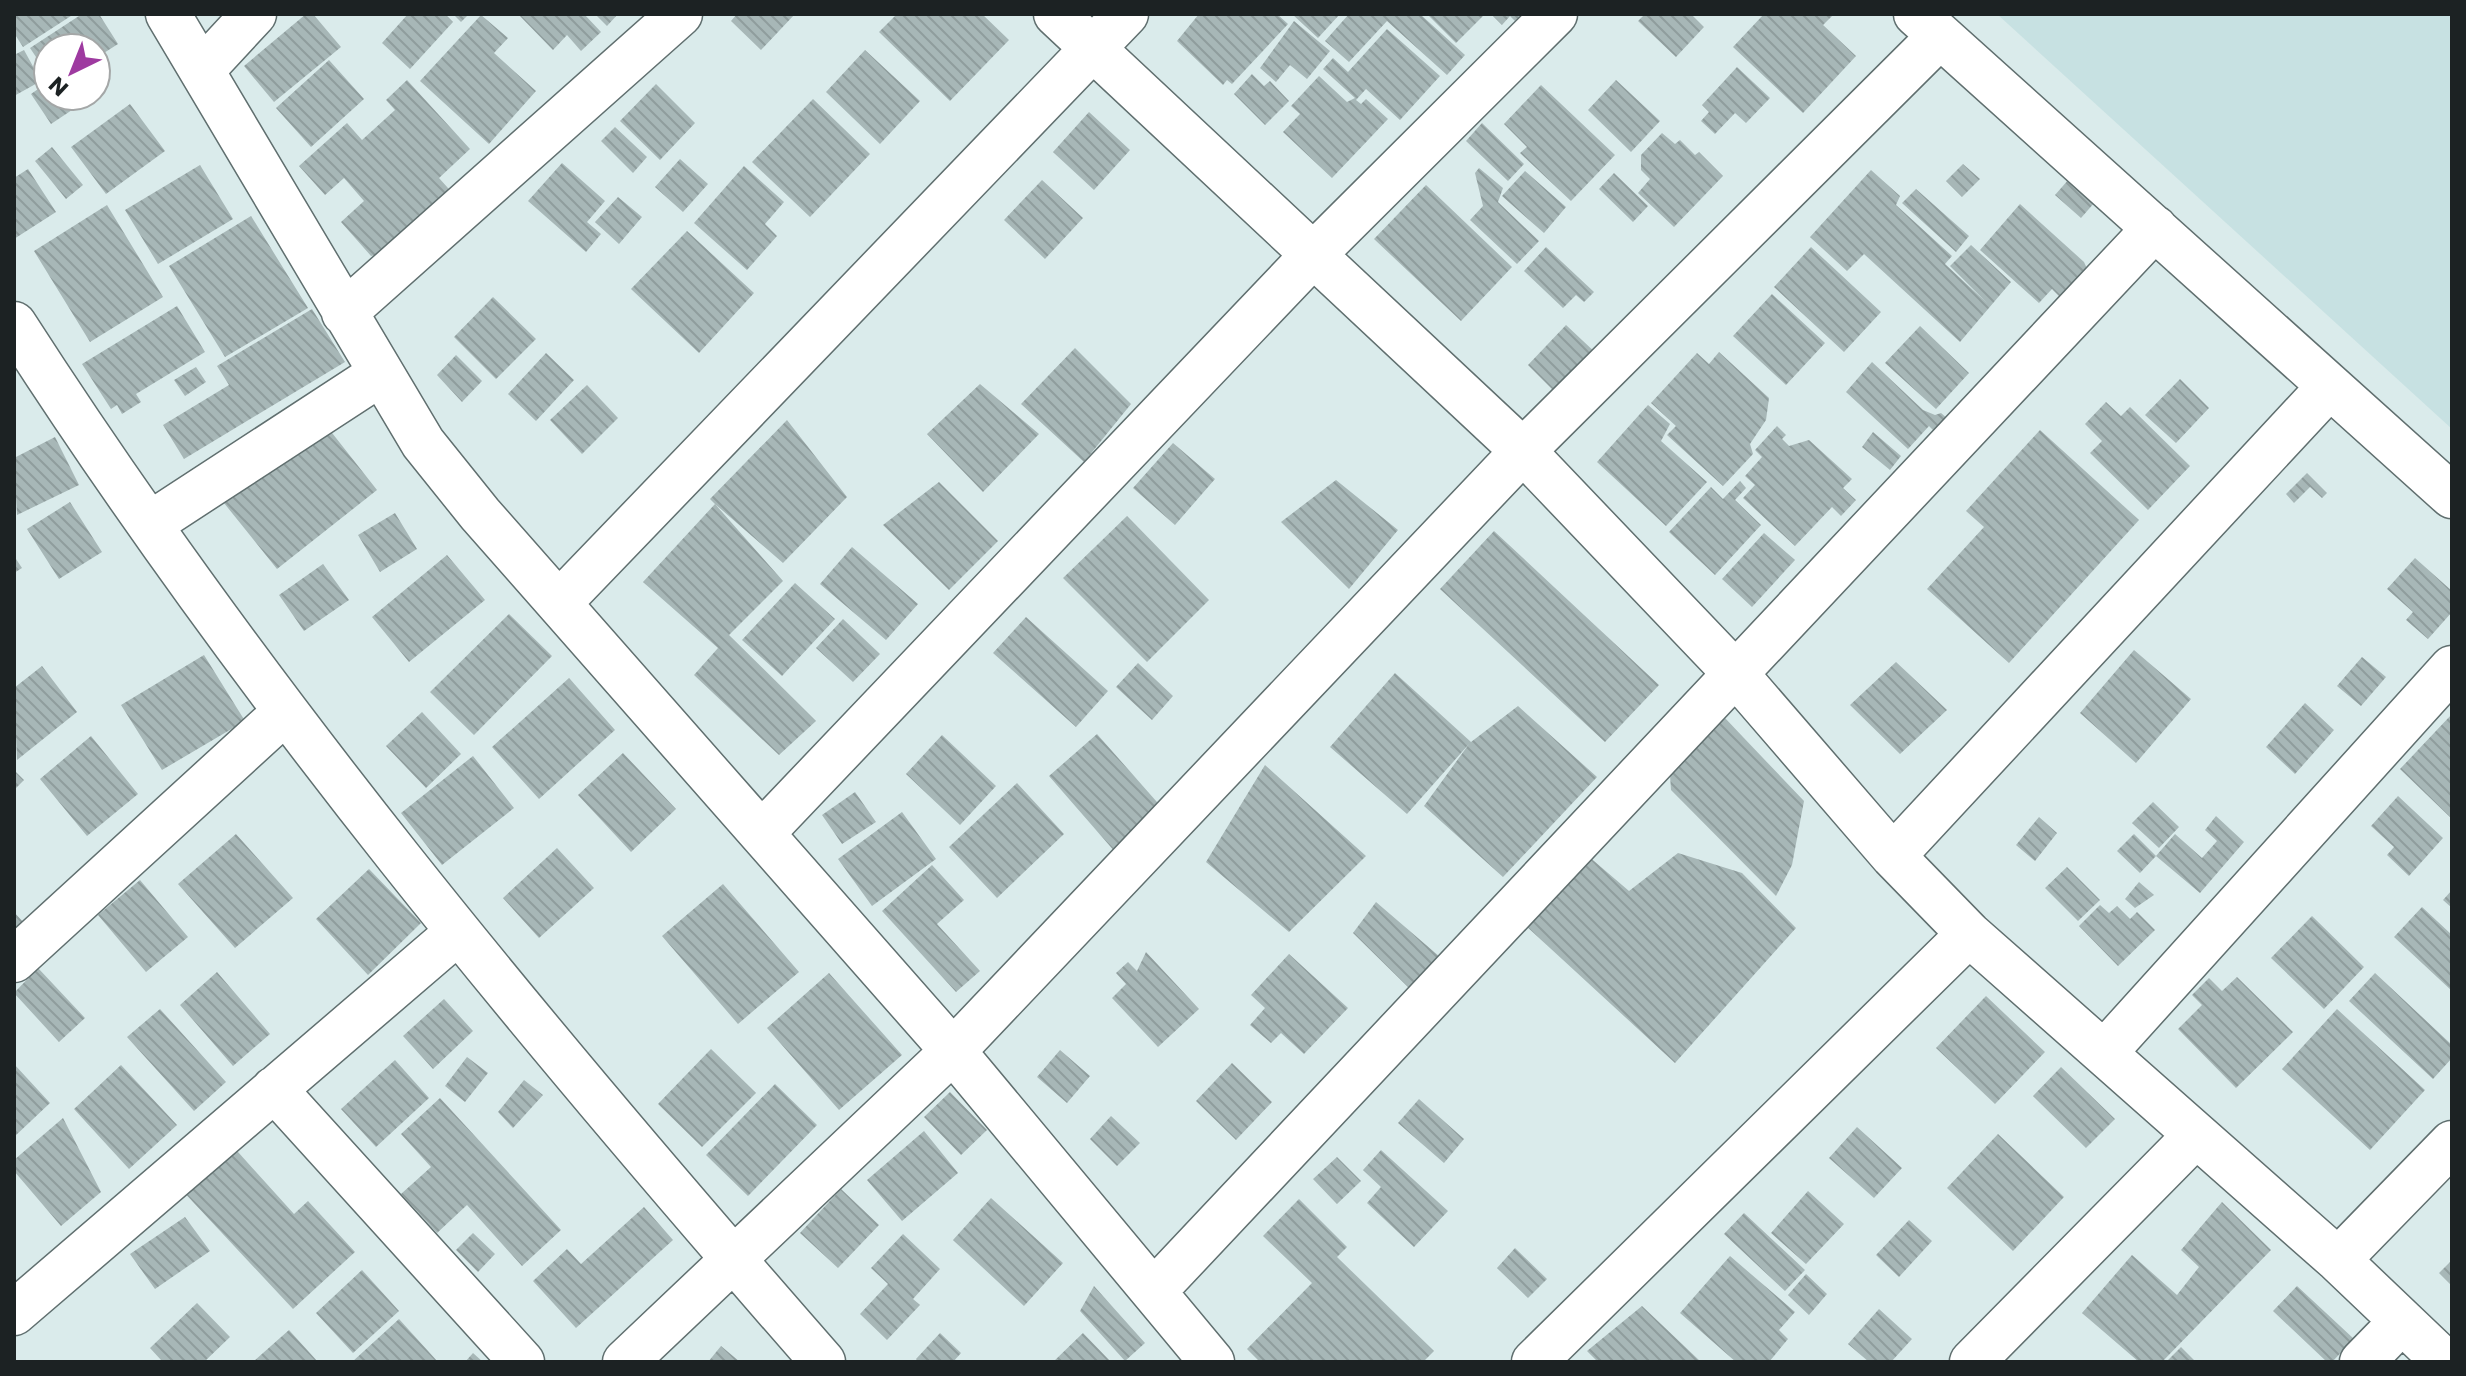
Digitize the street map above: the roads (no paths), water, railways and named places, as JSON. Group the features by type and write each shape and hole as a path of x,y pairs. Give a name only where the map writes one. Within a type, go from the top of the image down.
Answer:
{"street":[{"path":"168,14 423,443 559,603 953,1051 1212,1362"},
{"path":"203,69 254,14"},
{"path":"344,313 680,14"},
{"path":"1056,14 1523,451 1735,673 1893,856 1969,934 2338,1260 2445,1362"},
{"path":"559,603 1126,14"},
{"path":"763,832 1313,255 1555,14"},
{"path":"625,1362 953,1051 1928,25 2452,496"},
{"path":"1155,1290 2155,228"},
{"path":"14,324 26,370 150,524 284,713 458,932 823,1362"},
{"path":"150,524 380,374"},
{"path":"1893,856 2329,387"},
{"path":"2104,1053 2452,668"},
{"path":"14,960 284,713"},
{"path":"14,1313 458,932"},
{"path":"1534,1362 1969,934"},
{"path":"274,1089 522,1362"},
{"path":"1972,1362 2196,1135"},
{"path":"2338,1260 2452,1143"},
{"path":"2362,1362 2402,1321"}]}
